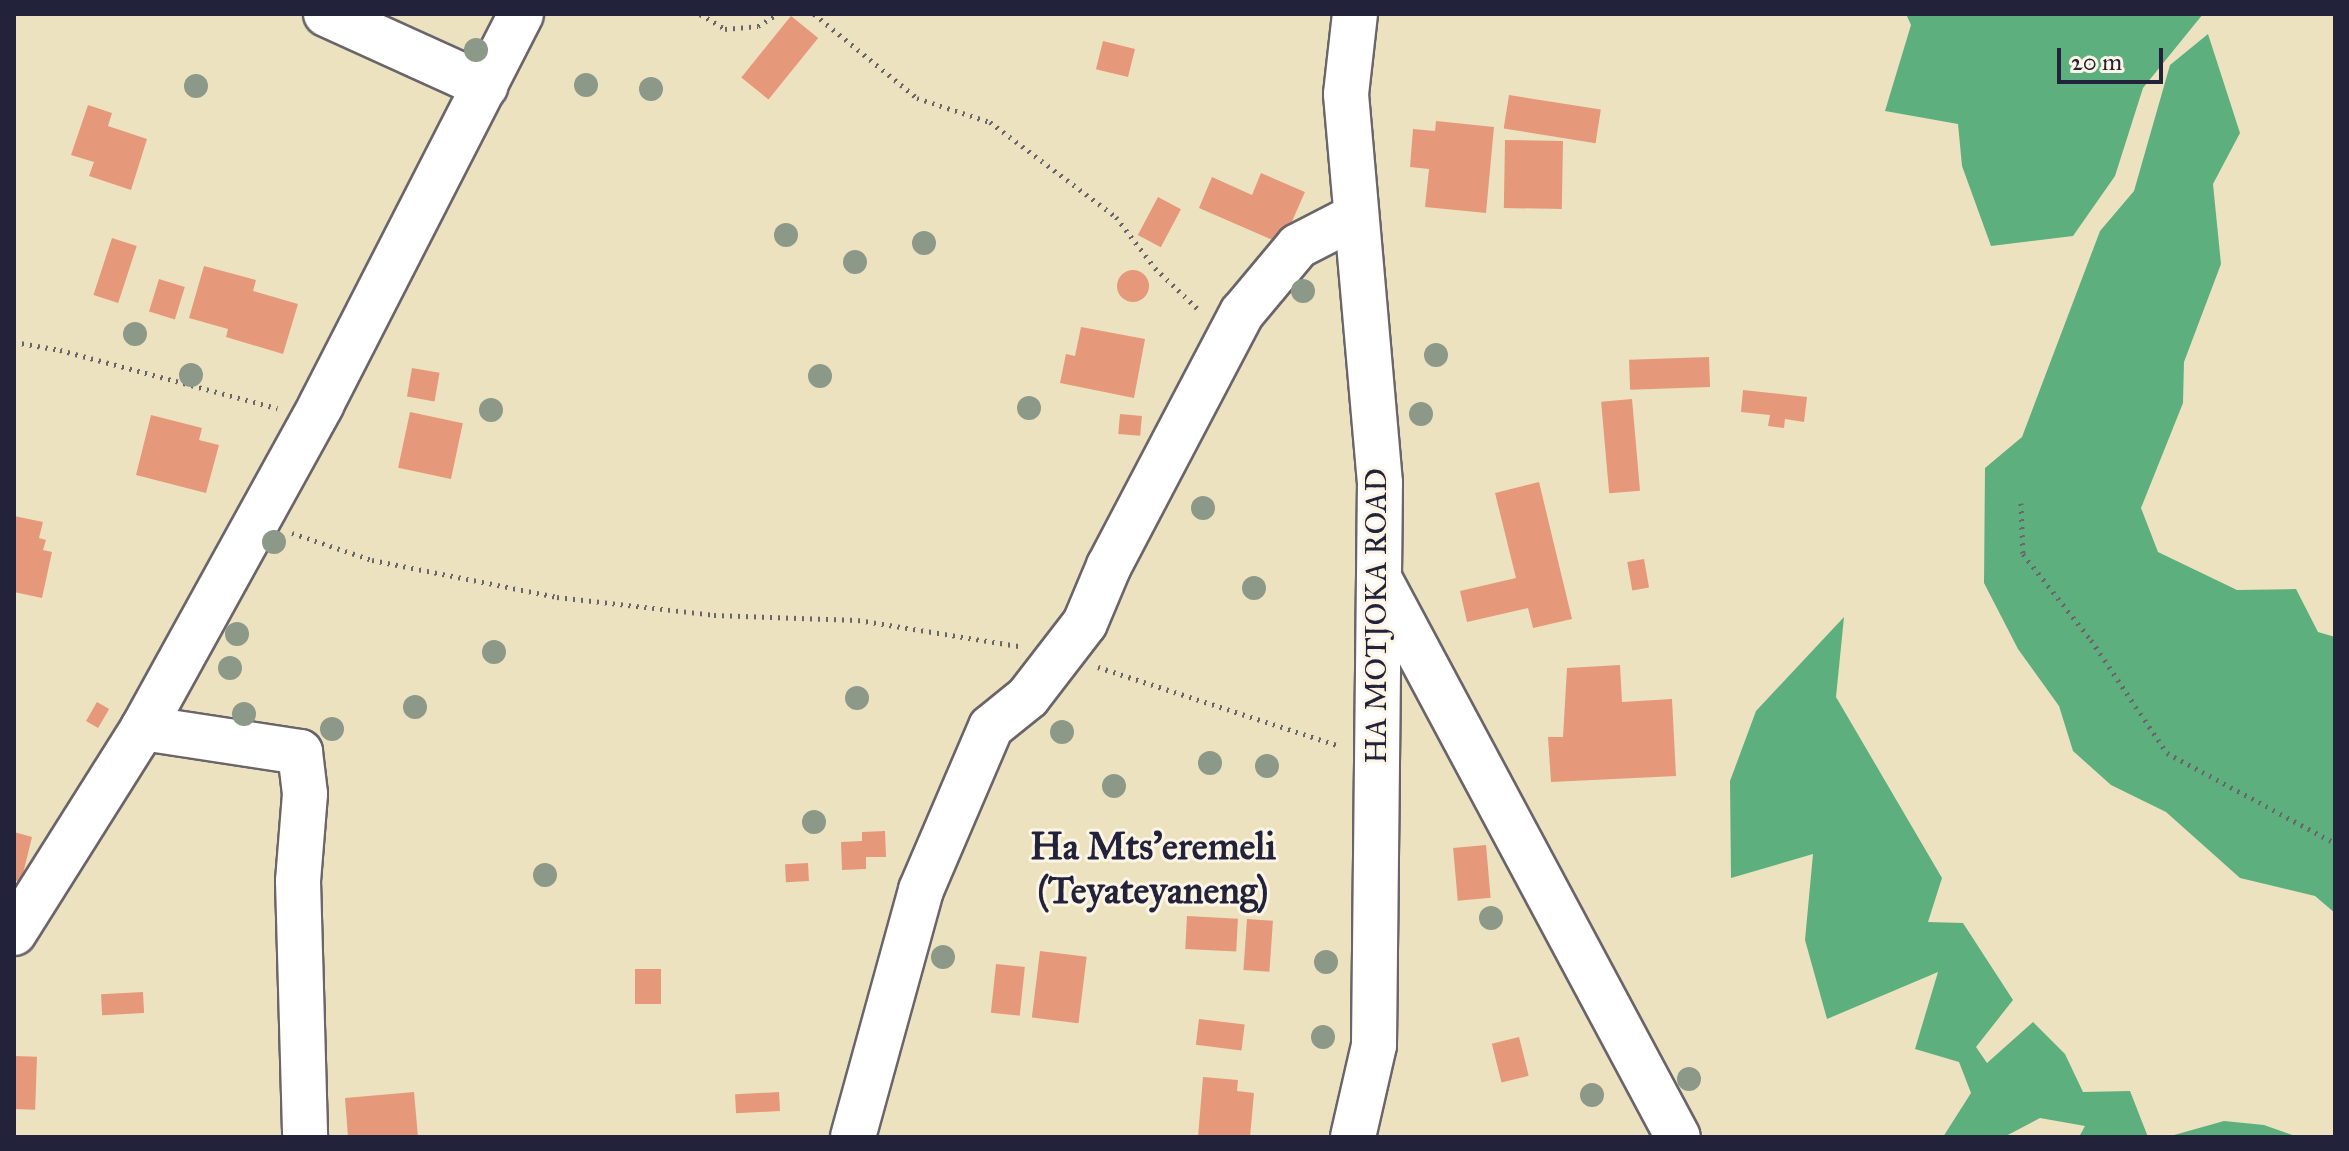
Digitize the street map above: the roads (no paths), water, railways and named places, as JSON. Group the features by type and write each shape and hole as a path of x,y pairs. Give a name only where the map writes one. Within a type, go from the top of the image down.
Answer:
{"street":[{"path":"326,14 485,86"},
{"path":"14,933 143,728 314,418 521,14"},
{"name":"HA MOTJOKA ROAD","path":"1353,1137 1374,1045 1380,483 1346,94 1355,14"},
{"path":"853,1137 933,863 991,727 1028,697 1085,623 1109,566 1242,313 1298,246 1356,216"},
{"path":"1378,573 1384,593 1678,1137"},
{"path":"143,728 300,752 305,794 298,881 305,1137"}],"district":[{"name":"Ha Mts'eremeli (Teyateyaneng)","path":"1153,869"}]}
